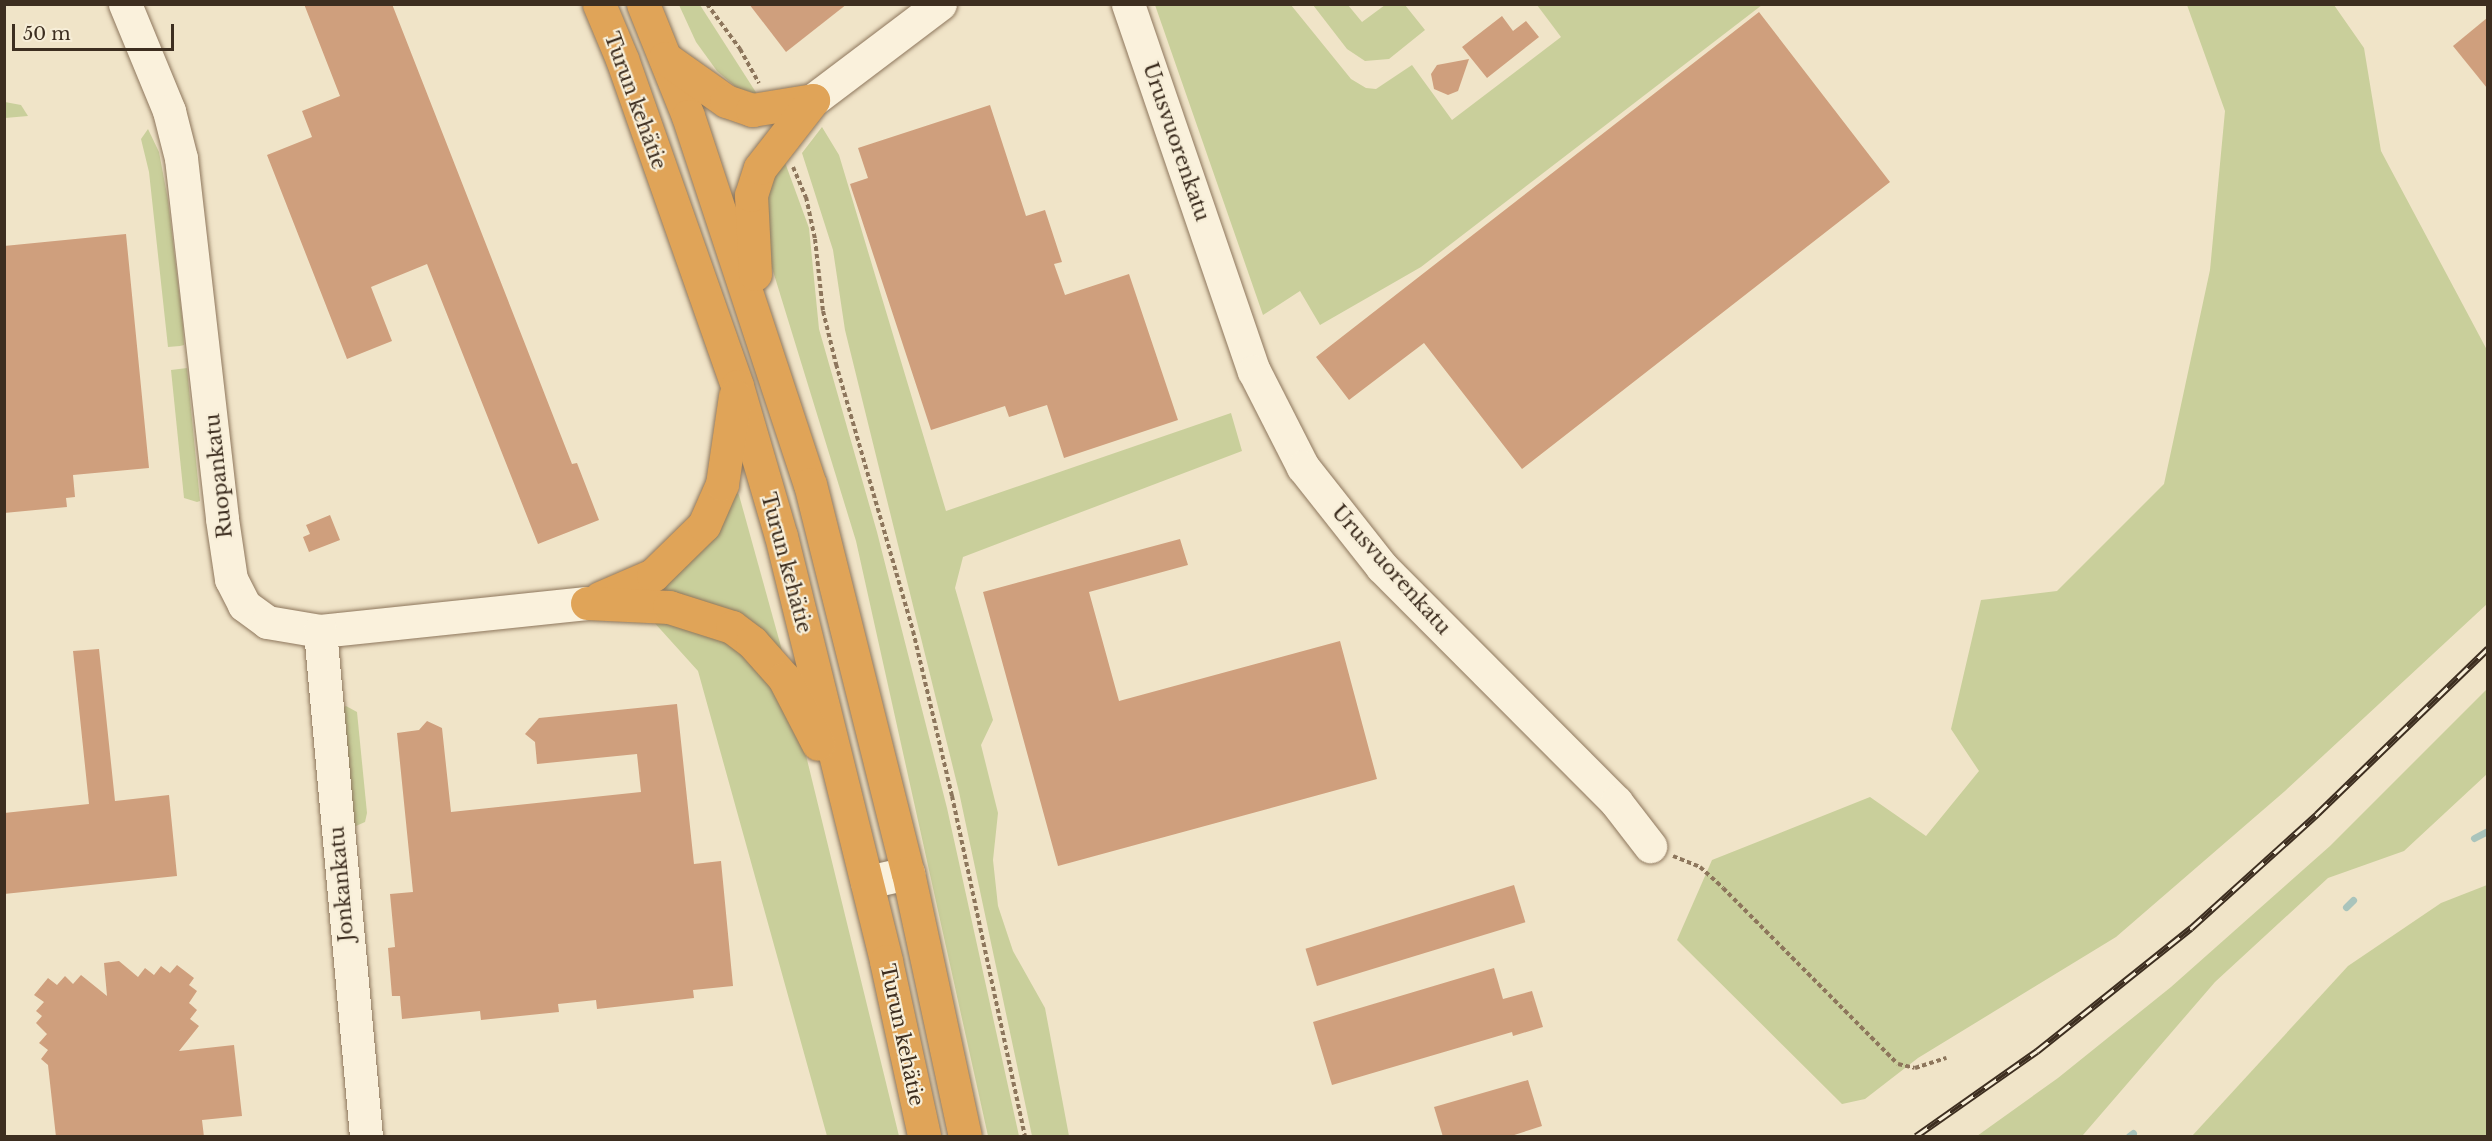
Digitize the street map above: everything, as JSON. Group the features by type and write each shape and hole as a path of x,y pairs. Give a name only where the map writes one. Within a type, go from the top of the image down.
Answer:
{"highway":[{"name":"Turun kehätie","path":"598,4 622,59 737,386 781,536 867,882 924,1137"},
{"name":"Turun kehätie","path":"643,4 665,58 760,323 810,484 908,873 965,1137"},
{"path":"665,58 726,101 752,110 813,100"},
{"path":"760,323 751,195 760,168 772,148 813,100"},
{"path":"587,603 653,575 704,525 722,484 737,386"},
{"path":"587,603 669,607 694,612 732,627 752,642 784,678 849,809"}],"street":[{"name":"Ruopankatu","path":"125,4 169,111 181,158 231,579 244,605 267,622 320,631 587,603"},
{"path":"813,100 940,4"},
{"name":"Urusvuorenkatu","path":"1128,4 1254,371 1303,467 1382,567 1616,802 1650,846"},
{"name":"Jonkankatu","path":"320,631 366,1137"},
{"path":"867,882 908,873"}],"path":[{"path":"707,4 745,56 760,86"},
{"path":"788,155 806,197 831,343 912,631 945,763 1024,1137"},
{"path":"1650,846 1700,867 1899,1064 1915,1068 1946,1058"}],"green space":[{"path":"679,5 700,5 757,94 737,88 717,71 696,42"},
{"path":"1155,5 1291,5 1351,79 1366,88 1376,89 1412,65 1452,120 1561,37 1537,5 1762,5 1421,267 1320,325 1300,291 1263,315"},
{"path":"1313,5 1348,5 1362,22 1385,5 1405,5 1425,30 1389,59 1365,61 1347,49"},
{"path":"2187,5 2334,5 2364,48 2381,151 2487,350 2487,604 2285,791 2116,937 1918,1058 1865,1099 1842,1104 1677,940 1712,860 1870,797 1926,836 1979,771 1951,729 1981,600 2057,591 2164,484 2210,270 2225,111"},
{"path":"5,102 21,105 28,116 5,118"},
{"path":"822,127 839,155 946,511 1231,413 1242,451 963,557 955,588 993,720 981,745 998,813 993,860 998,906 1013,951 1045,1008 1069,1136 1032,1136 959,792 845,330 833,250 802,153"},
{"path":"148,129 159,152 168,200 183,325 184,345 180,346 168,347 149,172 141,139"},
{"path":"783,157 809,228 819,329 877,532 947,808 1019,1136 988,1136 856,541 761,232 775,167"},
{"path":"187,368 200,501 197,502 184,498 171,370"},
{"path":"736,491 739,495 783,654 647,592"},
{"path":"652,620 701,627 752,657 802,739 899,1136 827,1136 698,671"},
{"path":"2487,689 2487,774 2404,851 2328,878 2215,982 2083,1135 1977,1136 2058,1078 2171,987 2330,846"},
{"path":"346,706 357,712 367,813 365,822 356,826 352,826 340,709"},
{"path":"2487,885 2487,1136 2192,1136 2348,966 2441,903"}],"building":[{"path":"304,4 392,4 572,464 577,463 599,520 538,544 427,264 371,287 392,341 347,359 267,155 312,137 302,111 340,96"},
{"path":"749,4 847,4 786,52"},
{"path":"1759,12 1890,182 1522,469 1424,343 1349,400 1316,357"},
{"path":"1502,16 1513,31 1526,21 1539,37 1487,78 1462,47"},
{"path":"2487,18 2487,88 2453,46"},
{"path":"1469,59 1458,91 1448,95 1434,89 1431,74 1437,65"},
{"path":"990,105 1026,216 1045,210 1062,262 1054,264 1065,295 1129,274 1178,420 1064,458 1047,405 1009,417 1005,406 931,430 850,184 868,178 858,148"},
{"path":"126,234 149,468 73,475 75,497 66,498 67,507 4,513 4,246"},
{"path":"330,515 340,540 309,552 303,537 310,534 306,525"},
{"path":"1180,539 1188,565 1089,592 1119,701 1340,641 1377,779 1058,866 983,592"},
{"path":"99,649 115,801 169,795 177,876 4,894 4,813 89,804 73,651"},
{"path":"677,704 694,864 721,861 733,986 693,990 694,998 597,1009 596,1000 558,1004 559,1012 481,1020 480,1011 402,1019 400,996 392,996 388,948 395,947 390,894 413,892 397,733 419,730 427,721 442,728 451,812 641,792 637,754 537,764 535,742 525,734 539,718"},
{"path":"1514,885 1525,922 1317,986 1306,949"},
{"path":"119,961 138,977 145,968 154,975 161,966 170,973 177,965 194,978 189,985 197,991 189,1003 197,1010 190,1019 199,1026 179,1051 234,1045 242,1116 202,1120 204,1137 56,1137 48,1065 41,1059 48,1050 39,1043 47,1034 36,1023 42,1016 36,1011 44,1002 34,995 48,978 57,985 65,976 73,984 81,975 107,996 104,963"},
{"path":"1494,968 1503,999 1532,991 1543,1027 1513,1036 1512,1032 1332,1085 1313,1022"},
{"path":"1528,1080 1542,1126 1508,1137 1443,1137 1434,1107"}],"waterway":[{"path":"2474,838 2488,831"},
{"path":"2346,907 2353,900"},
{"path":"2129,1136 2133,1133"}],"railway":[{"path":"1916,1136 2037,1051 2191,928 2317,814 2488,648"}]}
